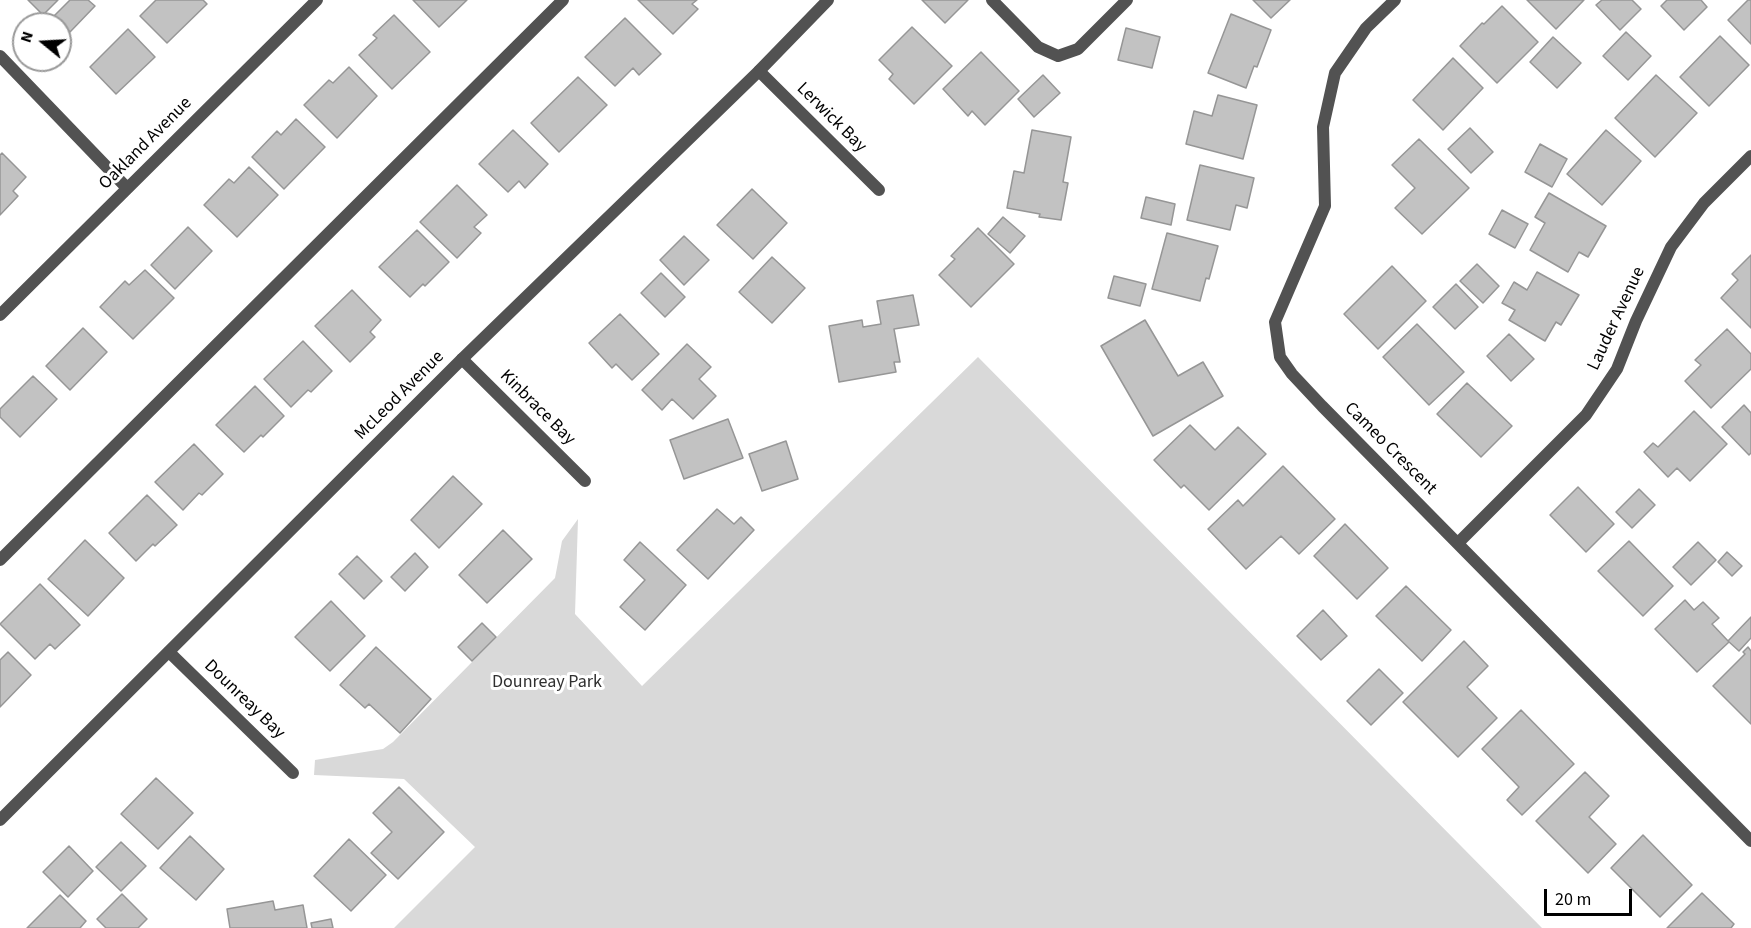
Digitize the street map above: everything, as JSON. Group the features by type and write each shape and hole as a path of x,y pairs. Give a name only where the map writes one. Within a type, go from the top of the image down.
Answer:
{"street":[{"name":"Oakland Avenue","path":"0,315 317,0"},
{"path":"0,560 563,0"},
{"name":"McLeod Avenue","path":"0,819 462,359 759,71 828,0"},
{"path":"992,0 1038,47 1058,56 1078,49 1127,0"},
{"name":"Cameo Crescent","path":"1395,0 1366,28 1335,73 1323,127 1325,206 1275,322 1280,357 1292,374 1751,841"},
{"path":"0,56 127,188"},
{"name":"Lerwick Bay","path":"759,71 879,190"},
{"name":"Lauder Avenue","path":"1458,543 1586,415 1617,369 1636,321 1671,247 1704,203 1751,156"},
{"name":"Kinbrace Bay","path":"462,359 585,481"},
{"name":"Dounreay Bay","path":"169,652 293,773"}],"green space":[{"name":"Dounreay Park","path":"978,357 1542,928 394,928 475,847 404,779 314,775 315,760 383,749 393,742 555,578 562,541 578,519 575,614 642,686"}],"building":[{"path":"28,0 58,0 46,12 40,12"},
{"path":"70,0 88,0 95,6 72,30 72,12 58,12"},
{"path":"156,0 203,0 207,4 167,43 140,16"},
{"path":"413,0 467,0 439,27"},
{"path":"638,0 697,0 692,4 698,9 673,34"},
{"path":"922,0 968,0 945,23"},
{"path":"1253,0 1290,0 1271,18"},
{"path":"1527,0 1584,0 1556,29"},
{"path":"1602,0 1632,0 1641,9 1620,30 1596,5"},
{"path":"1667,0 1701,0 1707,7 1684,30 1661,6"},
{"path":"1748,0 1751,0 1751,44 1728,20"},
{"path":"1502,6 1538,42 1497,83 1460,46"},
{"path":"1231,14 1271,30 1246,88 1208,73"},
{"path":"394,15 430,52 392,89 359,55 377,38 373,35"},
{"path":"625,18 661,54 639,75 633,68 615,86 585,57"},
{"path":"912,27 952,66 914,104 889,79 893,74 879,60"},
{"path":"1126,28 1160,37 1152,68 1118,60"},
{"path":"128,29 155,57 116,94 90,67"},
{"path":"1626,32 1651,56 1628,80 1603,56"},
{"path":"1720,36 1749,65 1709,106 1680,77"},
{"path":"1553,37 1581,63 1557,88 1530,62"},
{"path":"981,52 1019,91 985,125 972,111 968,116 943,89"},
{"path":"1453,58 1483,88 1443,130 1413,100"},
{"path":"349,67 377,96 337,138 304,105 329,80 333,83"},
{"path":"1043,75 1060,93 1034,117 1018,99"},
{"path":"1656,75 1697,113 1655,157 1615,118"},
{"path":"578,77 607,105 559,152 531,123"},
{"path":"1218,95 1257,105 1243,159 1186,144 1194,111 1212,116"},
{"path":"296,119 325,147 284,189 252,157 277,131 281,135"},
{"path":"1470,128 1493,152 1471,173 1448,149"},
{"path":"513,130 548,164 525,188 519,181 508,192 479,164"},
{"path":"1032,130 1071,137 1063,182 1068,183 1061,220 1039,217 1040,214 1007,208 1014,171 1024,173"},
{"path":"1606,130 1641,161 1602,205 1567,174"},
{"path":"1419,139 1469,188 1422,234 1395,208 1415,188 1392,165"},
{"path":"1540,144 1567,159 1552,187 1525,172"},
{"path":"2,153 26,177 13,191 18,196 0,215 0,155"},
{"path":"1200,165 1254,178 1247,208 1236,205 1230,230 1187,220"},
{"path":"249,167 278,195 237,237 204,205 229,179 234,183"},
{"path":"457,185 487,215 474,227 481,233 457,258 420,222"},
{"path":"752,189 787,223 753,259 717,225"},
{"path":"1549,193 1606,226 1588,257 1579,252 1568,272 1530,250 1545,223 1535,217"},
{"path":"1146,197 1175,204 1171,225 1141,218"},
{"path":"1502,210 1528,224 1515,248 1489,234"},
{"path":"1003,217 1025,236 1010,253 988,234"},
{"path":"188,227 212,251 175,289 151,265"},
{"path":"978,228 1014,264 971,307 939,275 955,259 951,256"},
{"path":"417,230 449,262 425,286 423,284 410,297 379,267"},
{"path":"1167,233 1218,246 1200,301 1152,289"},
{"path":"684,236 709,260 684,285 660,260"},
{"path":"1751,255 1751,328 1721,298 1738,280 1732,274"},
{"path":"772,257 805,288 772,323 739,292"},
{"path":"1477,264 1499,286 1483,303 1460,281"},
{"path":"1392,266 1426,301 1378,349 1344,314"},
{"path":"145,270 174,298 133,339 100,307 125,281 129,285"},
{"path":"1537,272 1579,295 1561,325 1556,322 1545,341 1509,320 1515,310 1502,303 1514,282 1527,290"},
{"path":"661,273 685,297 665,317 641,293"},
{"path":"1114,276 1146,284 1140,306 1108,298"},
{"path":"1456,284 1478,307 1455,329 1433,307"},
{"path":"352,290 381,320 370,332 375,337 350,362 315,326"},
{"path":"913,295 919,325 894,329 900,362 894,362 896,372 839,382 829,326 862,320 863,327 881,324 877,301"},
{"path":"620,314 659,354 632,380 616,364 612,368 589,343"},
{"path":"1145,320 1178,376 1203,362 1223,396 1153,436 1101,346"},
{"path":"1417,324 1464,372 1429,405 1383,357"},
{"path":"83,328 107,352 70,390 46,366"},
{"path":"1727,329 1751,354 1751,369 1711,408 1685,381 1701,365 1695,360"},
{"path":"1509,334 1534,359 1511,381 1487,356"},
{"path":"303,341 332,371 311,392 308,390 291,407 264,379"},
{"path":"687,344 711,367 699,379 716,396 693,419 672,399 662,410 642,390"},
{"path":"33,376 57,399 20,437 0,417 0,409"},
{"path":"1467,383 1512,426 1481,457 1437,414"},
{"path":"255,386 284,416 244,452 216,425"},
{"path":"1744,405 1751,413 1751,453 1749,455 1722,427"},
{"path":"1694,411 1727,444 1690,481 1677,468 1668,477 1644,452 1653,443 1658,447"},
{"path":"728,419 743,458 684,479 670,440"},
{"path":"1190,425 1215,450 1238,427 1266,454 1209,510 1184,485 1181,488 1154,460"},
{"path":"786,441 798,479 762,491 749,454"},
{"path":"194,444 223,474 202,495 199,493 183,510 155,482"},
{"path":"1283,466 1335,519 1299,554 1281,536 1246,569 1208,529 1238,500 1243,506"},
{"path":"453,476 482,504 439,548 411,520"},
{"path":"1578,487 1614,524 1586,552 1550,515"},
{"path":"1639,489 1655,505 1632,528 1616,512"},
{"path":"147,495 177,525 136,561 109,533"},
{"path":"717,509 734,524 741,517 754,530 708,579 677,550"},
{"path":"1345,524 1388,568 1357,599 1314,556"},
{"path":"503,530 532,559 487,603 459,575"},
{"path":"85,540 124,578 88,616 48,579"},
{"path":"1629,541 1673,586 1643,616 1598,571"},
{"path":"640,542 686,585 645,630 620,607 645,580 624,560"},
{"path":"1698,542 1716,560 1691,585 1673,567"},
{"path":"1727,552 1742,566 1732,576 1718,562"},
{"path":"415,553 428,567 405,591 391,577"},
{"path":"357,556 382,581 364,599 339,574"},
{"path":"40,584 80,625 55,649 50,644 35,659 0,624"},
{"path":"1406,586 1451,630 1422,661 1376,616"},
{"path":"1685,600 1694,610 1703,602 1719,618 1712,624 1729,642 1697,672 1655,629"},
{"path":"331,601 365,636 330,671 295,637"},
{"path":"1323,610 1347,636 1321,660 1297,636"},
{"path":"1751,617 1751,638 1739,651 1728,641"},
{"path":"482,623 496,637 472,661 458,647"},
{"path":"1464,641 1488,666 1467,687 1497,718 1458,757 1403,702"},
{"path":"376,647 431,699 400,733 369,704 365,708 340,685"},
{"path":"1748,647 1751,651 1751,724 1713,686 1745,654 1743,652"},
{"path":"8,652 31,675 0,707 0,660"},
{"path":"1379,669 1403,693 1371,725 1347,701"},
{"path":"1521,710 1574,764 1522,815 1507,800 1519,787 1482,749"},
{"path":"1585,772 1609,796 1589,817 1616,844 1588,873 1536,821"},
{"path":"156,778 193,813 158,849 121,814"},
{"path":"399,787 444,832 398,879 371,853 392,832 373,813"},
{"path":"1643,835 1692,885 1660,917 1611,868"},
{"path":"190,836 224,869 196,900 160,868"},
{"path":"349,839 386,875 351,911 314,876"},
{"path":"121,842 146,866 121,891 96,867"},
{"path":"69,846 93,871 68,897 43,872"},
{"path":"1702,893 1734,924 1731,928 1667,928"},
{"path":"122,894 147,919 138,928 106,928 97,919"},
{"path":"60,895 86,921 80,928 27,928"},
{"path":"273,901 275,910 303,905 307,928 230,928 227,909"},
{"path":"331,919 333,928 312,928 311,923"}]}
